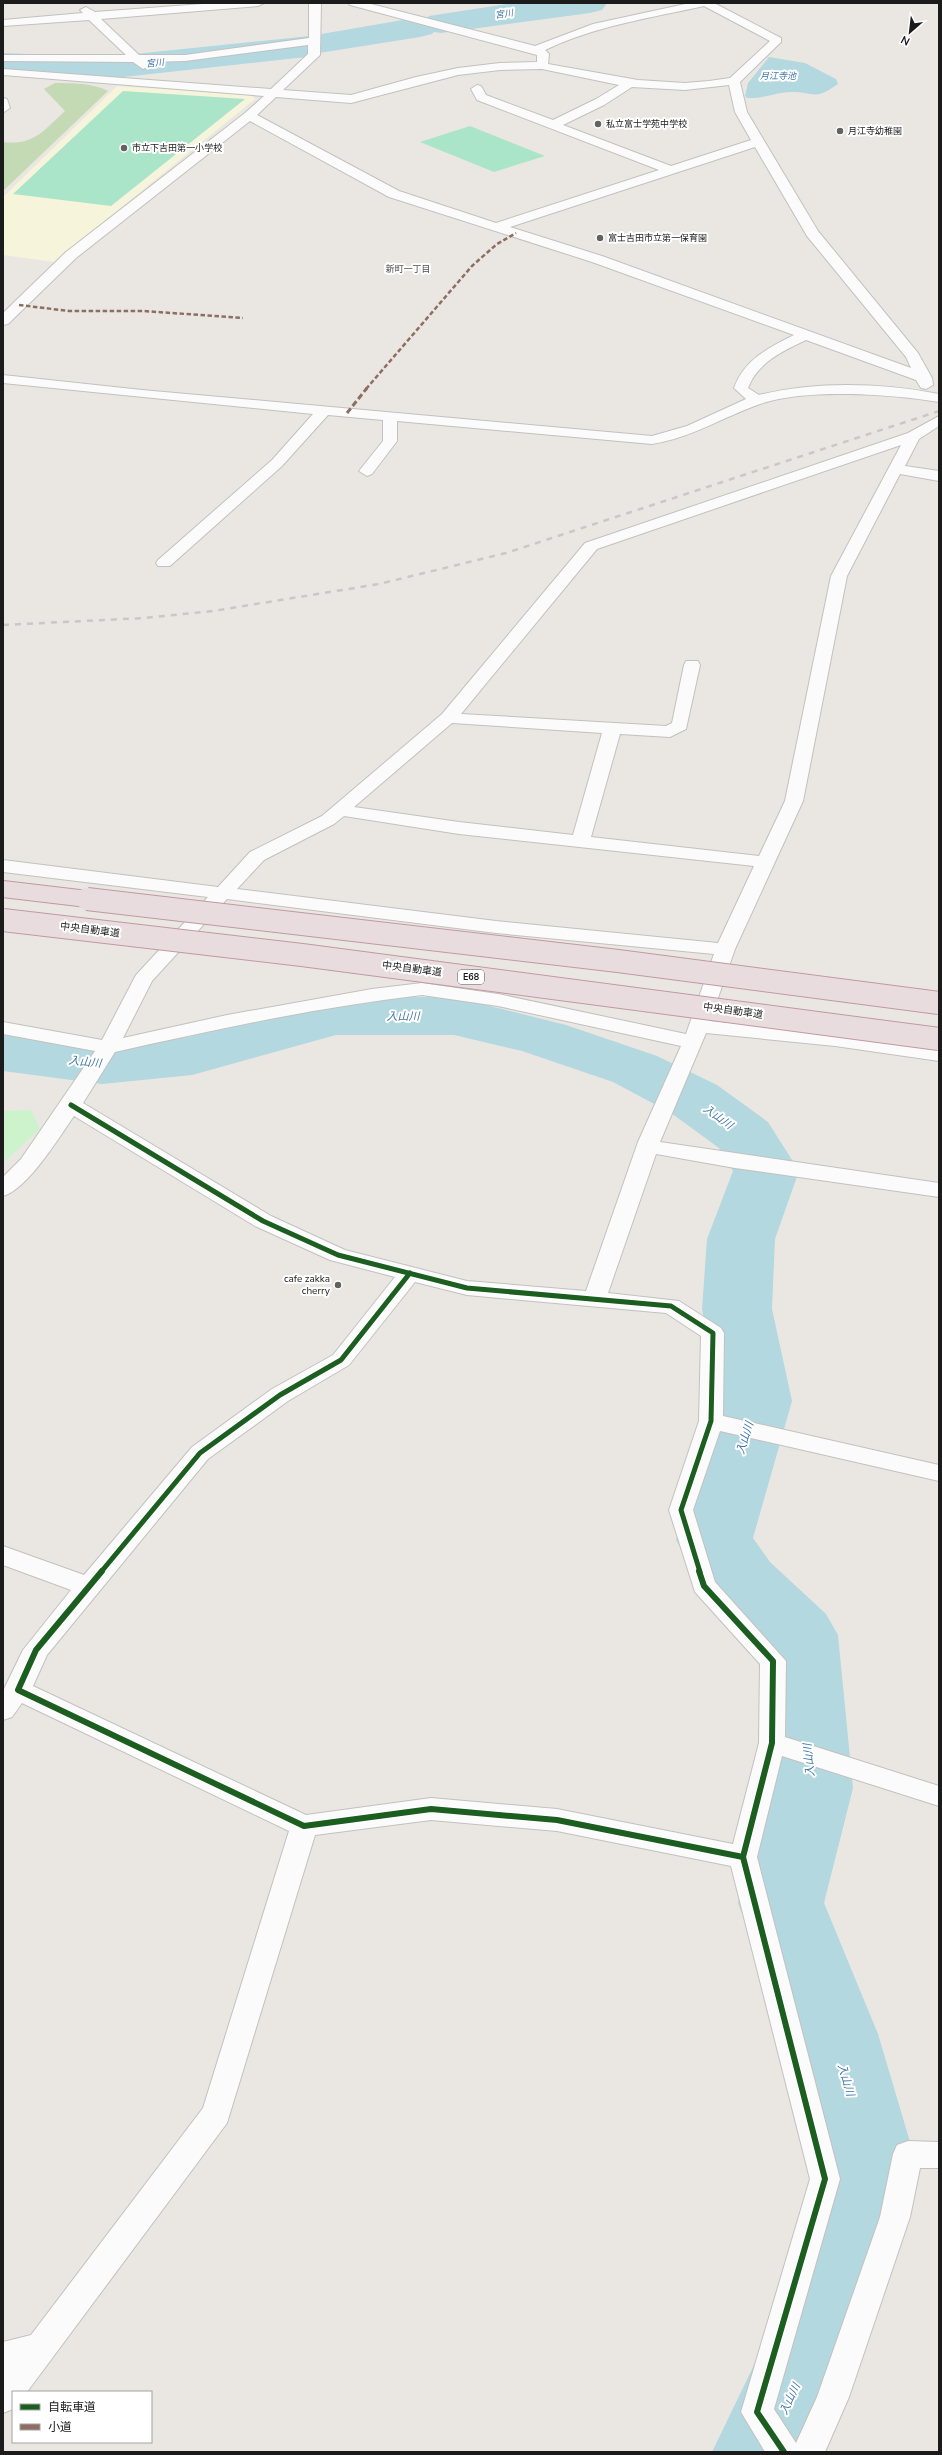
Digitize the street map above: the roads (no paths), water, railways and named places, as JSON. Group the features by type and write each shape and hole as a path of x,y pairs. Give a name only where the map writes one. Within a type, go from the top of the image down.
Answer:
{"highway":[{"path":"3,889 618,961 939,1003"},
{"name":"中央自動車道","path":"3,920 302,955 939,1039"}],"street":[{"path":"78,3 94,16 162,85"},
{"path":"3,23 258,3"},
{"path":"3,321 71,255 249,116 314,55 315,3"},
{"path":"354,3 536,50 543,54 542,66"},
{"path":"3,72 351,99 371,96 429,77 498,67 542,66 628,84 712,86 734,81 777,40 706,3 588,30 556,40 536,50"},
{"path":"3,58 137,60 185,58 315,41"},
{"path":"3,379 390,417 652,440 668,438 757,400 783,394 815,392 933,397 913,356 812,233 741,112 734,81"},
{"path":"553,125 600,102 628,84"},
{"path":"477,89 481,97 668,169"},
{"path":"249,116 394,194 597,259 925,378"},
{"path":"496,227 668,169 758,142"},
{"path":"757,400 744,392 742,388 747,374 758,361 805,334"},
{"path":"164,563 277,463 320,416 321,410"},
{"path":"367,471 390,441 390,417"},
{"path":"3,1189 29,1164 72,1105 105,1051 143,979 224,894 257,856 328,820 448,718 592,546 913,436 939,420"},
{"path":"595,1299 648,1146 696,1034 725,950 764,862 794,802 839,576 897,469 913,436"},
{"path":"897,469 939,476"},
{"path":"448,718 612,730 670,732 680,725 692,666"},
{"path":"581,841 612,730"},
{"path":"339,810 459,828 764,862"},
{"path":"3,866 496,927 725,950"},
{"path":"3,1028 105,1051 311,1006 372,995 422,989 498,1000 696,1034 835,1040 939,1055"},
{"path":"72,1105 263,1221 338,1255 467,1288 671,1306 713,1333 720,1423 680,1510 704,1586 772,1661 776,1744 743,1857 825,2179 757,2412 784,2452"},
{"path":"648,1146 780,1168 939,1190"},
{"path":"3,1710 18,1690 36,1650 200,1453 280,1395 341,1360 410,1273"},
{"path":"720,1423 939,1473"},
{"path":"3,1555 89,1587"},
{"path":"18,1690 304,1826 431,1809 557,1820 743,1857"},
{"path":"776,1744 939,1796"},
{"path":"3,2398 216,2114 304,1826"},
{"path":"809,2452 832,2397 895,2216 908,2154 939,2155"},
{"path":"3,2357 39,2348"}],"water":[{"name":"月江寺池","path":"769,57 805,63 836,79 838,84 819,94 791,92 747,98 745,96 748,83"}],"waterway":[{"name":"宮川","path":"441,23 590,3"},
{"name":"宮川","path":"323,43 420,27"},
{"name":"宮川","path":"3,64 105,68 306,46"},
{"name":"入山川","path":"3,1052 102,1065 192,1056 333,1016 454,1016 544,1038 635,1069 694,1099 745,1136 766,1171 741,1239 737,1309 756,1401 714,1540 742,1582 798,1635 811,1788 781,1903 833,2034 869,2162 831,2308 786,2409 763,2452"}],"railway":[{"path":"3,625 144,618 213,611 379,584 506,553 939,411"}],"place":[{"name":"私立富士学苑中学校","path":"598,124"},
{"name":"月江寺幼稚園","path":"840,131"},
{"name":"市立下吉田第一小学校","path":"124,148"},
{"name":"富士吉田市立第一保育園","path":"600,238"},
{"name":"cafe zakka cherry","path":"338,1285"}],"district":[{"name":"新町一丁目","path":"408,269"}]}
